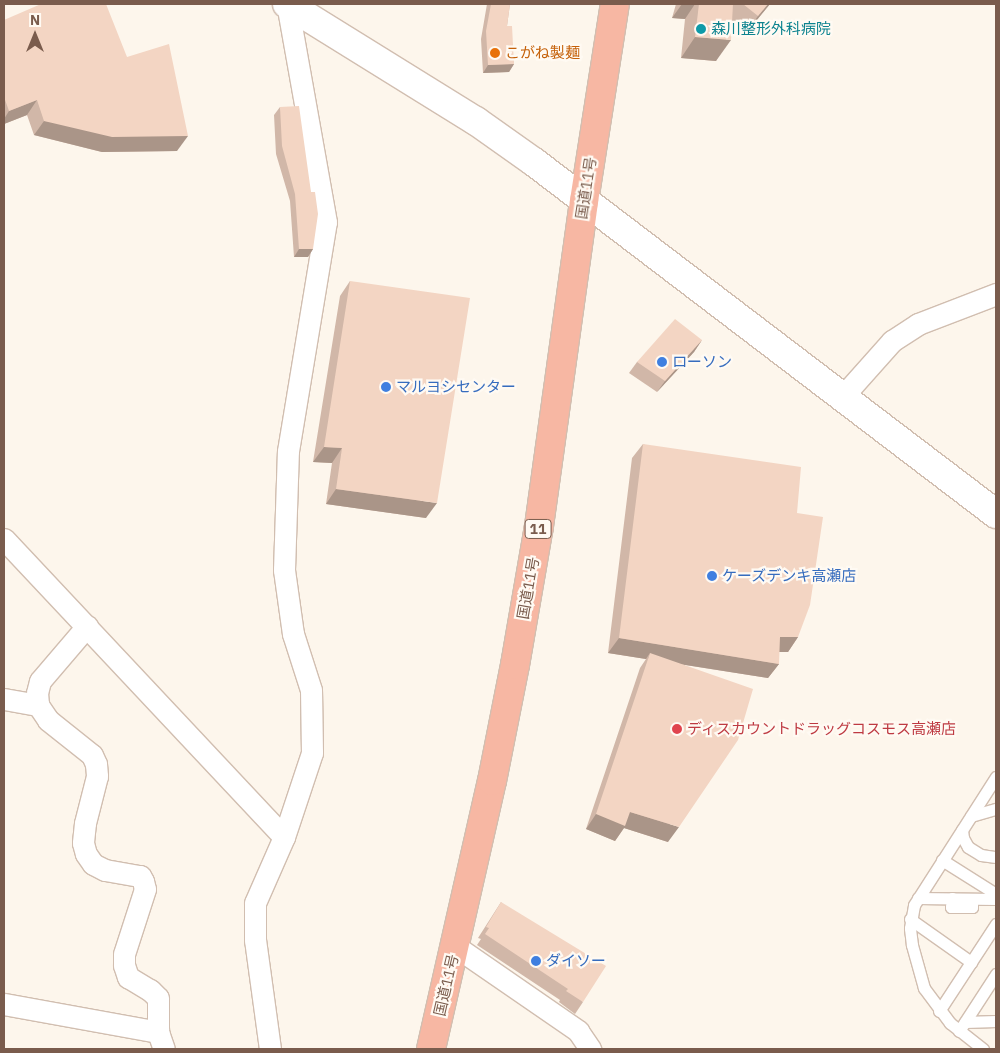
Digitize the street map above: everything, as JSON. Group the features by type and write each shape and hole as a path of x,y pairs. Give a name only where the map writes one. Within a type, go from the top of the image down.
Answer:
{"highway":[{"name":"国道11号","path":"431,1049 492,781 537,536 584,200 614,4"}],"street":[{"path":"287,4 476,122 584,200 996,514"},
{"path":"270,1049 256,940 255,903 284,838 312,753 311,690 293,634 284,570 288,450 326,222 287,4"},
{"path":"843,396 892,341 918,324 996,294"},
{"path":"4,538 284,838"},
{"path":"4,1004 161,1041 158,998 150,990 128,977 124,966 124,954 145,889 143,881 140,876 105,870 93,864 86,854 83,842 85,823 97,776 96,764 92,755 48,720 38,705 37,693 40,681 86,626"},
{"path":"4,699 38,705"},
{"path":"455,946 578,1031 590,1049"}],"lane":[{"path":"983,1049 962,1026 939,1011 924,988 912,945 910,919 918,898 996,777"},
{"path":"971,816 996,809"},
{"path":"962,830 963,838 968,847 981,856 996,857"},
{"path":"942,860 996,894"},
{"path":"918,898 996,899"},
{"path":"910,919 971,962"},
{"path":"939,1011 996,924"},
{"path":"962,1026 996,974"},
{"path":"962,1026 996,1021"}],"building":[{"path":"41,4 106,4 127,57 169,44 188,136 112,137 44,121 37,100 9,111 4,97 4,20"},
{"path":"491,4 510,4 507,26 512,26 514,64 488,65 486,31"},
{"path":"699,4 733,4 731,40 695,37"},
{"path":"743,4 768,4 758,16"},
{"path":"299,106 311,192 315,192 318,214 313,249 299,249 295,194 282,146 280,107"},
{"name":"マルヨシセンター","path":"350,281 470,298 437,503 336,489 342,448 324,447"},
{"name":"ローソン","path":"675,319 702,340 665,381 637,362"},
{"name":"ケーズデンキ高瀬店","path":"643,444 801,467 797,513 823,517 810,605 798,637 780,637 779,664 619,638"},
{"name":"ディスカウントドラッグコスモス高瀬店","path":"650,653 753,689 738,740 679,827 630,812 625,826 596,814"},
{"name":"ダイソー","path":"501,902 606,966 583,1002 566,991 568,989 485,934 489,928 486,927"}],"place":[{"name":"森川整形外科病院","path":"701,29"},
{"name":"こがね製麺","path":"495,53"},
{"name":"ローソン","path":"662,362"},
{"name":"マルヨシセンター","path":"386,387"},
{"name":"ケーズデンキ高瀬店","path":"712,576"},
{"name":"ディスカウントドラッグコスモス高瀬店","path":"677,729"},
{"name":"ダイソー","path":"536,961"}]}
